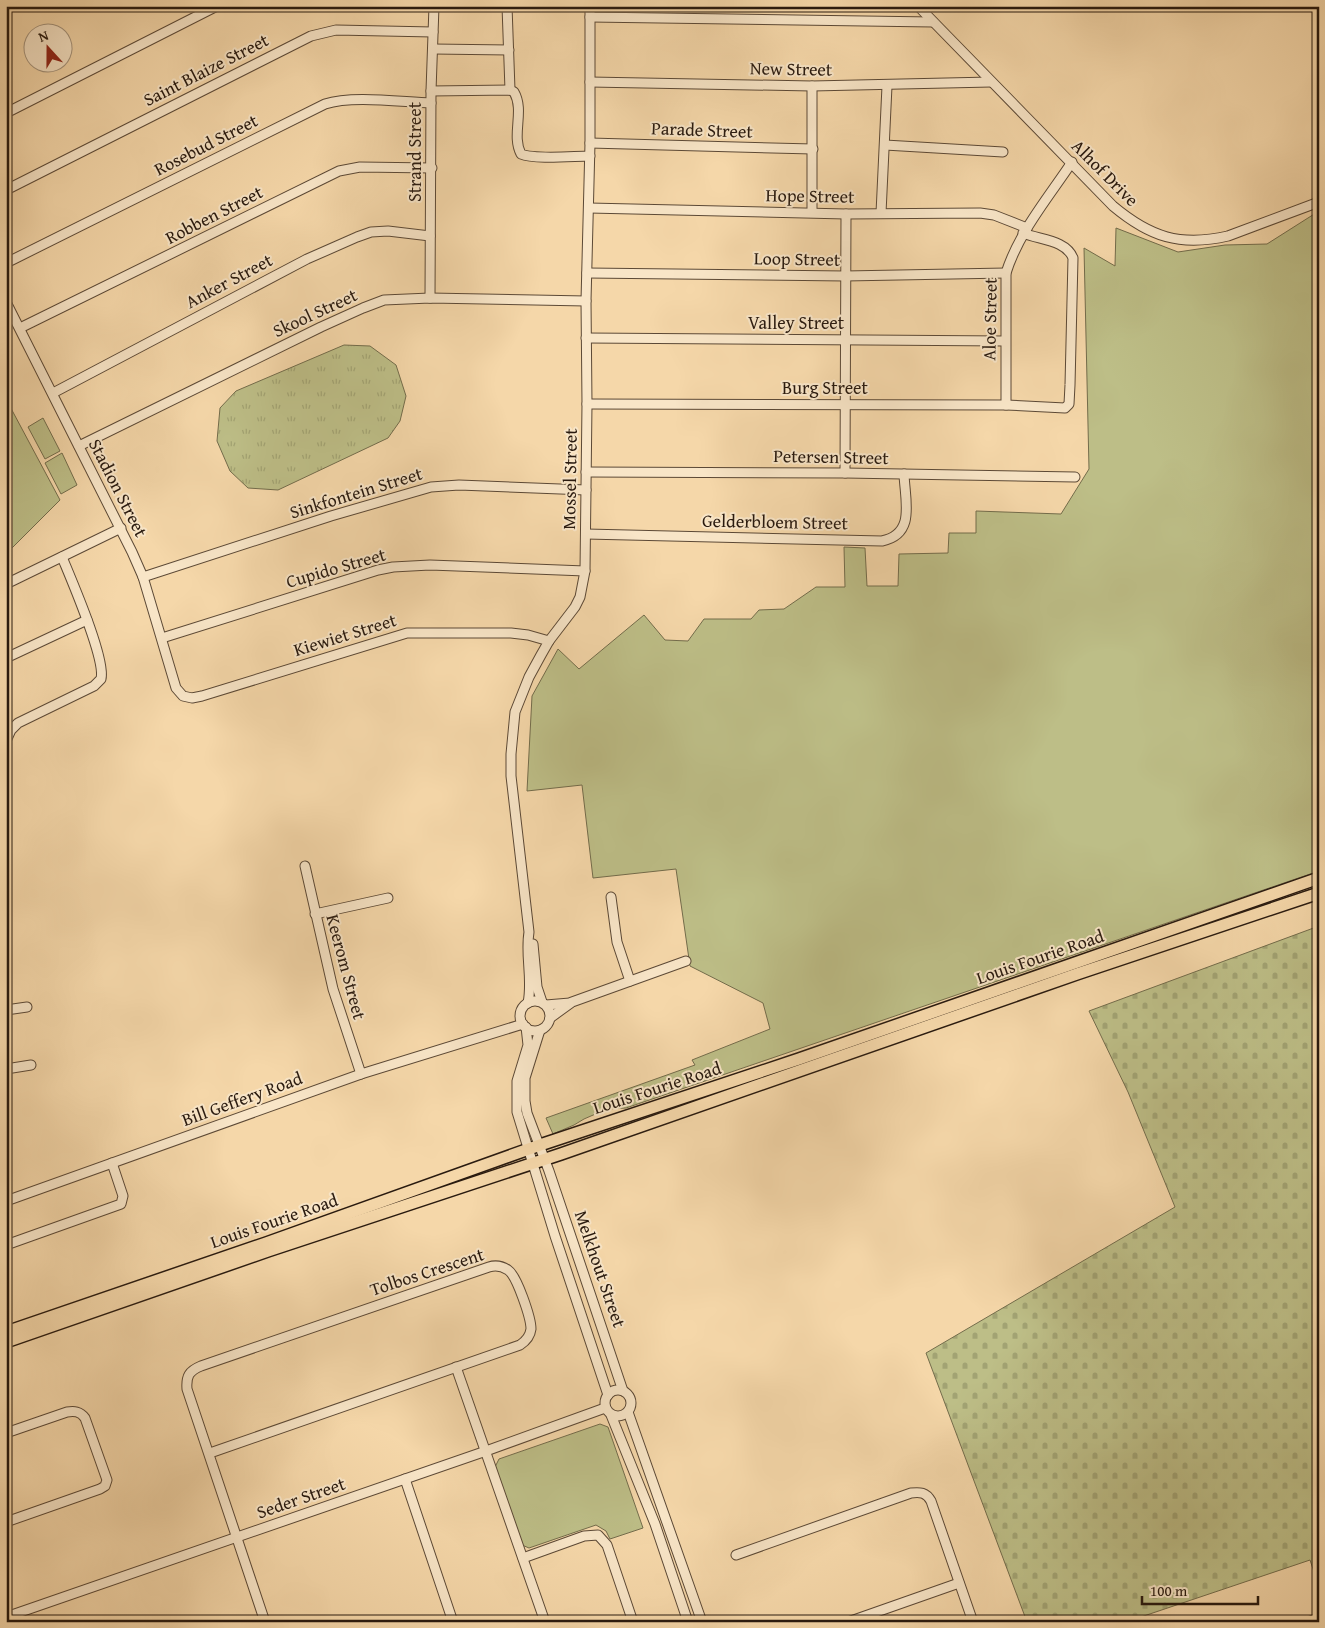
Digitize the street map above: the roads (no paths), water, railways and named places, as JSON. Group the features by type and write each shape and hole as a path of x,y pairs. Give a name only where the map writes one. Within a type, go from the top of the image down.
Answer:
{"main road":[{"name":"Louis Fourie Road","path":"6,1332 266,1243 528,1149 799,1059 1319,878"},
{"name":"Louis Fourie Road","path":"6,1342 1077,974 1319,893"}],"street":[{"path":"6,113 217,6"},
{"name":"Strand Street","path":"430,298 431,91 434,6"},
{"path":"507,6 510,90"},
{"name":"Mossel Street","path":"529,932 511,776 512,727 515,712 529,677 550,641 575,607 580,597 585,570 590,6"},
{"name":"Alhof Drive","path":"918,6 1113,206 1132,222 1158,235 1196,241 1228,236 1319,202"},
{"path":"590,17 933,22"},
{"name":"Saint Blaize Street","path":"6,190 312,36 336,30 433,32"},
{"path":"433,49 509,50"},
{"name":"New Street","path":"590,82 812,86 887,86 991,82"},
{"path":"812,86 812,212"},
{"path":"881,214 887,86"},
{"path":"431,91 510,90 514,92 518,103 517,145 521,154 537,157 590,156"},
{"name":"Rosebud Street","path":"6,263 325,104 340,100 431,103"},
{"name":"Parade Street","path":"590,143 813,149"},
{"path":"885,145 1003,152"},
{"name":"Aloe Street","path":"1006,405 1006,273 1012,256 1025,231 1072,162"},
{"name":"Robben Street","path":"20,328 339,171 360,167 432,168"},
{"name":"Hope Street","path":"589,208 846,214 980,213 994,215 1025,231 1065,246 1071,252 1073,258 1069,404 1062,408"},
{"path":"845,473 846,214"},
{"name":"Anker Street","path":"53,393 307,258 357,236 388,230 430,236"},
{"name":"Loop Street","path":"587,273 845,276 1006,273"},
{"name":"Skool Street","path":"79,446 363,308 389,299 586,301"},
{"name":"Stadion Street","path":"6,302 143,576 176,688 183,696"},
{"name":"Valley Street","path":"586,338 1006,341"},
{"name":"Burg Street","path":"587,404 1006,405 1062,408"},
{"name":"Petersen Street","path":"586,472 845,473 1074,477"},
{"name":"Gelderbloem Street","path":"586,534 882,541 899,535 906,522 904,474"},
{"name":"Sinkfontein Street","path":"143,576 331,516 431,487 460,485 586,490"},
{"path":"6,584 120,528"},
{"path":"6,741 11,730 18,724 94,686 101,679 102,666 62,557"},
{"name":"Cupido Street","path":"162,638 394,567 430,565 585,570"},
{"path":"6,658 86,620"},
{"name":"Kiewiet Street","path":"183,696 192,698 202,696 407,633 511,633 550,641"},
{"name":"Keerom Street","path":"305,866 332,989 361,1074"},
{"path":"611,897 617,942 630,981"},
{"path":"315,914 388,898"},
{"path":"528,1003 531,986 528,947 529,932"},
{"path":"529,932 533,946 537,987 544,1004 549,1009 550,1018"},
{"path":"532,1162 516,1103 517,1081 528,1045 522,1008 532,1001 544,1004 572,1002 686,961"},
{"path":"523,1022 531,1030 540,1030 545,1027 550,1018 572,1002"},
{"path":"6,1010 27,1007"},
{"name":"Bill Geffery Road","path":"6,1201 361,1074 523,1022"},
{"path":"540,1030 524,1083 527,1113 545,1158"},
{"path":"6,1069 31,1065"},
{"name":"Melkhout Street","path":"545,1158 623,1391"},
{"name":"Melkhout Street","path":"532,1162 608,1394"},
{"path":"6,1245 121,1204 123,1196 112,1163"},
{"name":"Tolbos Crescent","path":"210,1454 520,1345 529,1336 531,1327 513,1275 505,1268 489,1266 201,1366 190,1372 187,1379 187,1389 210,1454 262,1621"},
{"path":"456,1367 544,1622"},
{"path":"608,1411 620,1417 628,1412 631,1399 623,1391 616,1390 605,1398 608,1411 655,1524 688,1622"},
{"path":"6,1433 67,1412 74,1411 79,1413 84,1418 107,1480 105,1486 100,1489 6,1522"},
{"name":"Seder Street","path":"6,1617 486,1451 608,1411"},
{"path":"628,1412 702,1622"},
{"path":"405,1479 453,1622"},
{"path":"736,1555 911,1493 924,1493 931,1501 973,1622"},
{"path":"523,1558 584,1536 598,1535 608,1544 633,1622"},
{"path":"848,1622 959,1583"},
{"path":"1308,1622 1319,1618"}]}
